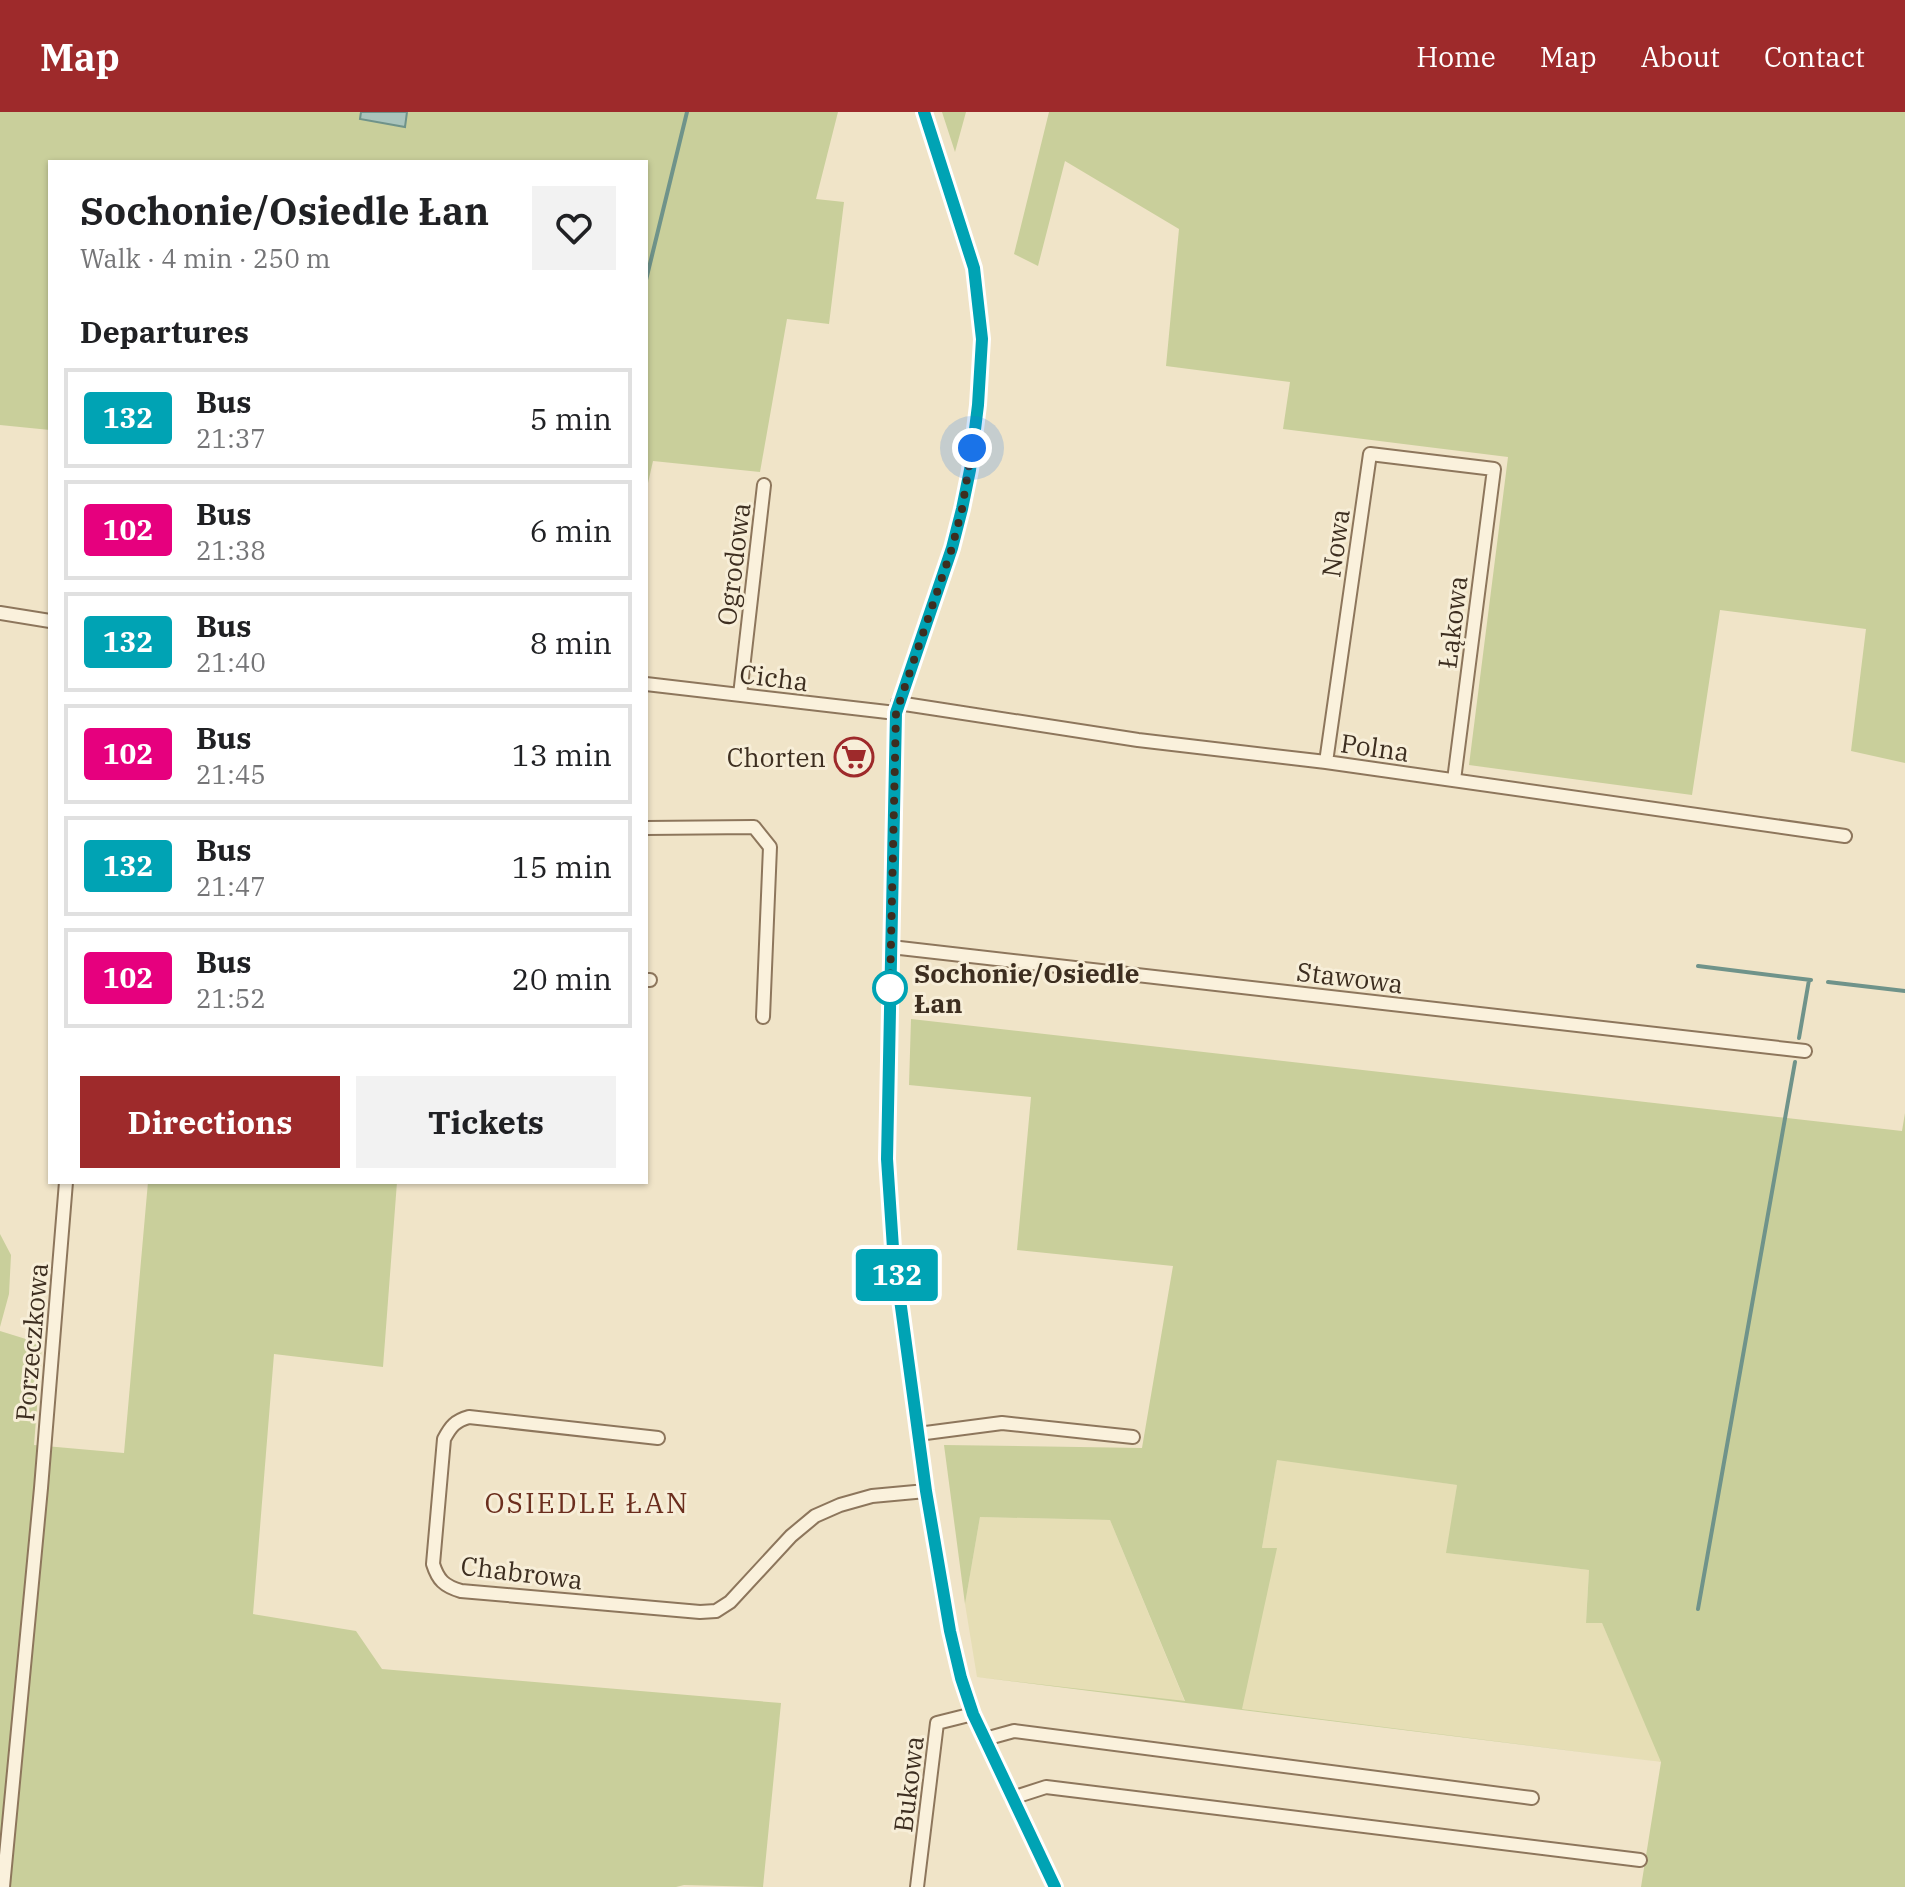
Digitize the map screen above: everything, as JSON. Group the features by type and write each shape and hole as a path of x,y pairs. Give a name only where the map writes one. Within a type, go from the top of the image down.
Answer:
{"street":[{"path":"924,112 974,268 982,339 978,405 962,509 952,548 897,708 887,1159 893,1248 926,1491 961,1678 973,1714 1055,1887"},
{"name":"Nowa","path":"1326,762 1370,454 1494,469"},
{"name":"Łąkowa","path":"1454,780 1494,469"},
{"name":"Ogrodowa","path":"740,695 764,485"},
{"path":"0,613 48,621"},
{"name":"Cicha","path":"648,684 897,708"},
{"name":"Polna","path":"897,708 1326,762 1845,836"},
{"path":"648,828 754,827 770,847 763,1017"},
{"name":"Stawowa","path":"891,947 1805,1051"},
{"name":"Porzeczkowa","path":"3,1887 66,1184"},
{"name":"Chabrowa","path":"658,1438 469,1417 457,1420 444,1439 433,1564 438,1578 447,1587 461,1591 716,1611 730,1602 791,1536 815,1516 872,1496 926,1491"},
{"path":"918,1434 1002,1423 1133,1437"},
{"name":"Bukowa","path":"917,1887 937,1723 973,1714"},
{"path":"985,1739 1014,1731 1532,1798"},
{"path":"1012,1798 1046,1787 1640,1860"}],"shaded area":[{"path":"1277,1459 1457,1485 1447,1553 1589,1570 1586,1622 1602,1623 1662,1762 1241,1709 1276,1549 1262,1548"},
{"path":"980,1517 1110,1520 1185,1702 977,1677 965,1604"}],"green space":[{"path":"0,112 838,112 816,199 844,202 829,324 787,319 760,472 653,461 648,483 648,160 48,160 48,430 0,425"},
{"path":"942,112 966,112 955,152"},
{"path":"1049,112 1905,112 1905,763 1851,751 1866,629 1720,610 1692,795 1469,765 1508,457 1283,429 1290,382 1166,366 1179,229 1065,161 1038,266 1014,254"},
{"path":"911,1019 1902,1131 1905,1113 1905,1887 1641,1887 1661,1762 977,1677 1185,1701 1110,1520 980,1517 965,1604 944,1445 1142,1448 1173,1266 1017,1250 1031,1097 909,1085","holes":["1277,1460 1457,1485 1446,1553 1589,1570 1586,1623 1602,1623 1661,1762 1242,1709 1277,1548 1262,1548"]},
{"path":"148,1184 397,1184 383,1367 274,1354 253,1614 356,1631 382,1669 781,1703 763,1887 0,1887 0,1331 42,1344 34,1445 124,1453"},
{"path":"0,1234 11,1255 9,1294 0,1327"}],"water":[{"path":"361,112 407,112 405,127 360,119"}],"waterway":[{"path":"648,272 687,112"},
{"path":"1698,966 1811,980"},
{"path":"1799,1038 1809,980"},
{"path":"1828,982 1905,991"},
{"path":"1698,1609 1795,1062"}],"bus line":[{"name":"132","path":"924,112 974,268 982,339 978,405 962,509 952,548 896,713 887,1159 893,1248 926,1491 961,1678 973,1714 1055,1887"}],"place":[{"name":"Chorten","path":"854,757"},
{"name":"Sochonie/Osiedle Łan","path":"890,988"}],"district":[{"name":"OSIEDLE ŁAN","path":"587,1502"}],"route":[{"path":"890,988 896,713 952,548 972,448"}]}
